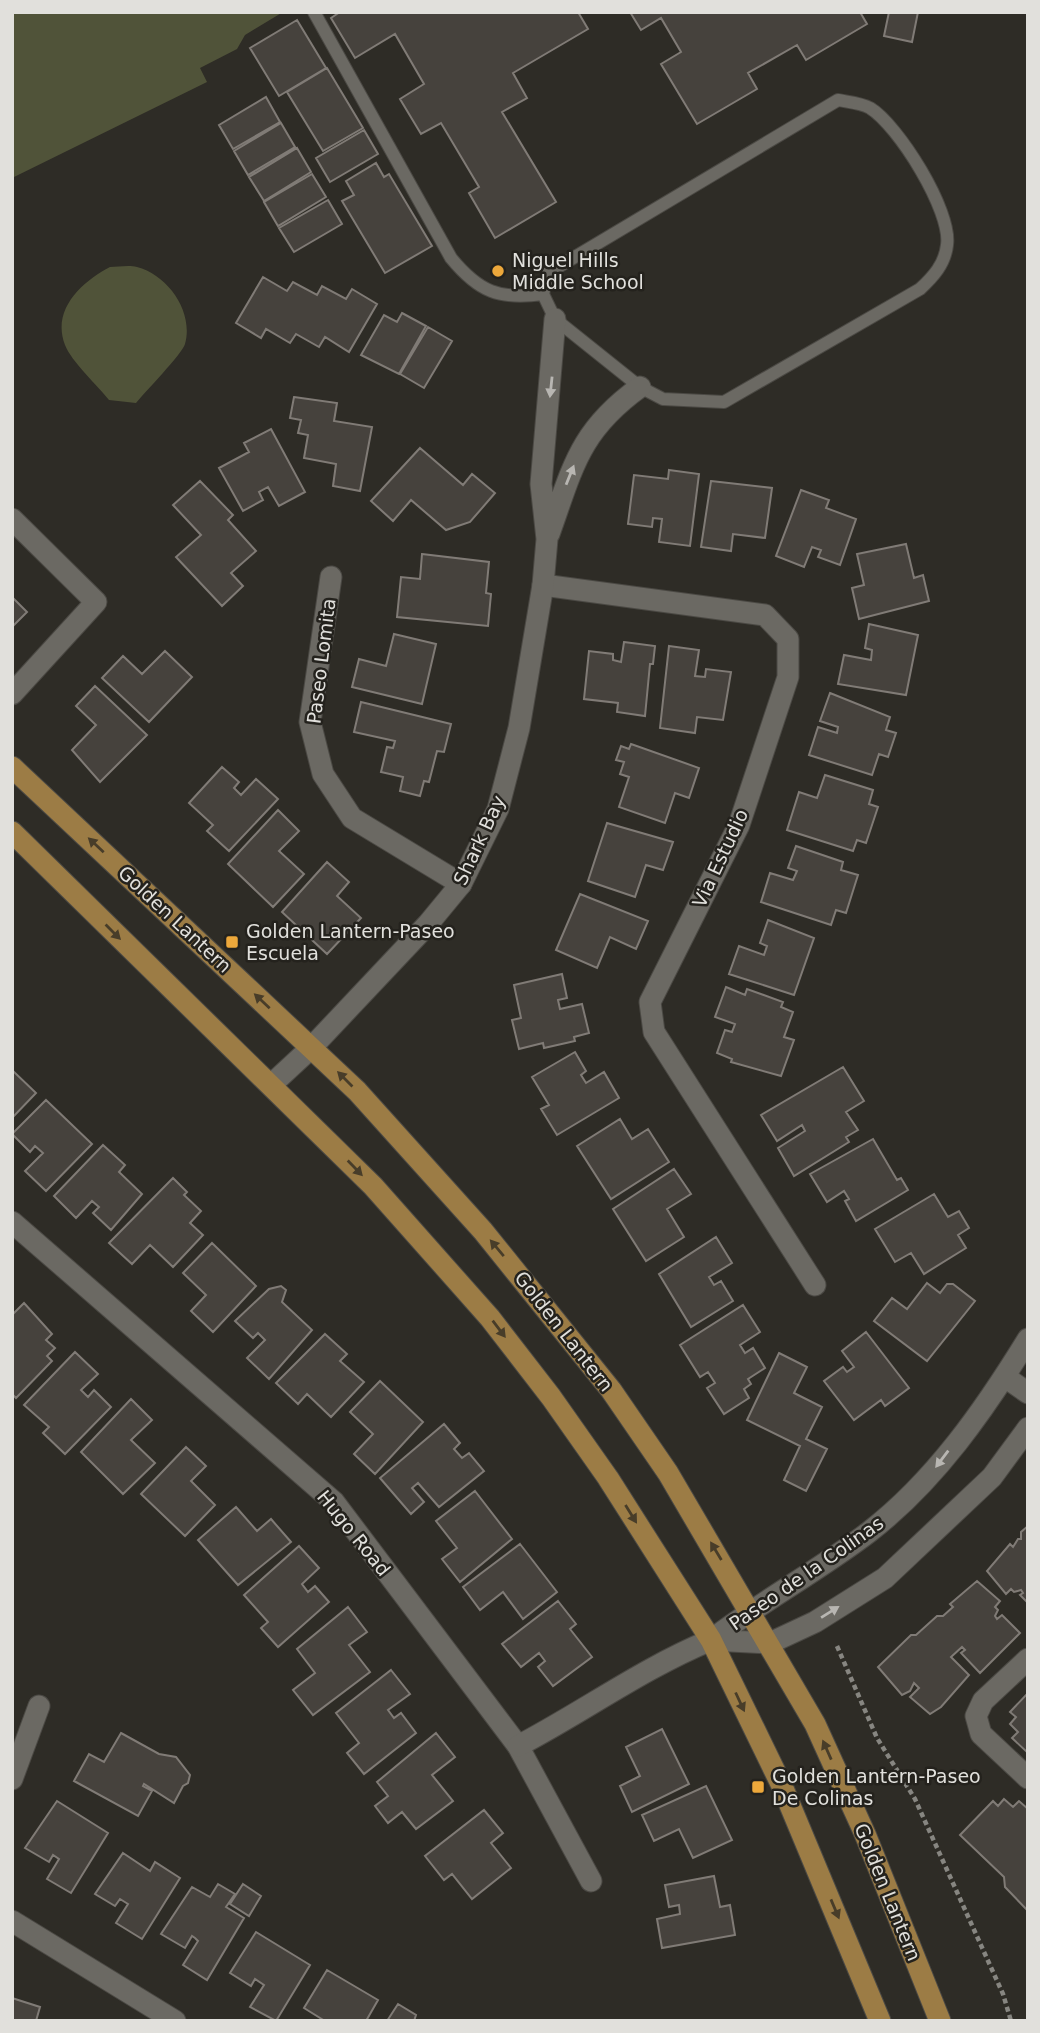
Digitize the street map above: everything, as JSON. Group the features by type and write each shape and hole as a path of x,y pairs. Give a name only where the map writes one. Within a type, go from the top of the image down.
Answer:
{"main road":[{"name":"Golden Lantern","path":"12,767 357,1091 483,1231 611,1390 668,1473 751,1610 815,1724 860,1822 940,2021"},
{"path":"12,832 373,1186 490,1318 608,1478 711,1640 792,1808 880,2021"}],"street":[{"path":"547,539 541,484 555,319"},
{"path":"547,539 585,440 613,407 640,387"},
{"path":"12,519 96,602 12,694"},
{"name":"Shark Bay","path":"271,1086 312,1047 428,924 461,884 498,808 519,728 543,585 547,539"},
{"name":"Paseo Lomita","path":"331,577 310,722 323,775 352,818 461,884"},
{"name":"Via Estudio","path":"543,585 765,615 788,639 788,677 739,825 650,1002 654,1032 815,1285"},
{"name":"Hugo Road","path":"12,1222 334,1502 518,1746 591,1881"},
{"name":"Paseo de la Colinas","path":"518,1746 577,1715 668,1658 711,1640 751,1610 870,1531 923,1484 1005,1377 1028,1339"},
{"path":"1005,1377 1028,1393"},
{"name":"Paseo de la Colinas","path":"711,1640 770,1643 815,1622 885,1578 992,1477 1028,1428"},
{"path":"1028,1659 983,1701 976,1716 981,1734 1028,1778"},
{"path":"12,1779 39,1706"},
{"path":"12,1921 175,2021"}],"lane":[{"path":"314,12 451,258 471,282 513,298 542,294"},
{"path":"838,100 869,108 894,130 941,206 948,244 937,273 920,289 724,402 663,399 640,387 555,319 542,294 548,272 838,100"}],"path":[{"path":"837,1646 877,1738 915,1800 1003,1994 1011,2021"}],"green space":[{"path":"12,12 283,12 245,35 237,49 200,68 207,82 12,178"},
{"path":"110,267 137,267 159,278 176,296 186,320 187,332 182,349 136,403 109,400 73,358 65,345 62,332 62,320 72,298 80,288"}],"building":[{"path":"340,12 578,12 588,29 513,73 527,98 502,112 556,202 495,238 469,193 479,187 441,123 421,134 400,99 424,84 395,34 355,58 331,18"},
{"path":"630,12 860,12 867,24 806,60 797,45 748,73 757,89 697,124 661,64 681,52 661,18 641,30"},
{"path":"889,12 918,12 912,42 884,36"},
{"path":"297,20 326,68 279,96 250,48"},
{"path":"327,68 363,128 323,151 287,92"},
{"path":"266,97 280,122 233,149 219,125"},
{"path":"281,123 295,147 248,175 234,151"},
{"path":"364,130 378,154 330,182 316,158"},
{"path":"297,148 311,172 264,201 249,177"},
{"path":"376,163 384,177 389,174 432,246 385,273 342,201 354,195 346,181"},
{"path":"312,174 326,197 278,226 264,202"},
{"path":"328,200 342,224 294,252 279,228"},
{"path":"263,277 287,291 293,282 317,295 322,286 346,299 352,289 377,304 349,352 325,337 319,347 296,334 290,343 266,329 261,338 236,323"},
{"path":"402,313 426,326 399,374 361,355 384,315 397,322"},
{"path":"428,327 452,341 424,388 400,374"},
{"path":"294,397 337,403 334,421 372,427 360,491 333,486 336,464 304,458 308,435 298,433 301,420 290,418"},
{"path":"271,429 305,492 279,506 268,487 259,492 263,500 243,511 219,468 249,452 244,443"},
{"path":"420,448 463,485 472,474 495,493 470,522 446,530 411,500 393,521 371,501"},
{"path":"669,470 699,474 690,546 659,542 662,519 653,518 652,527 628,524 634,475 668,479"},
{"path":"200,481 233,515 228,520 256,551 231,573 243,586 222,606 176,557 201,535 173,505"},
{"path":"711,481 772,488 765,538 733,534 731,551 701,547"},
{"path":"801,490 829,500 826,508 856,519 840,565 818,557 821,550 812,547 804,567 776,556"},
{"path":"906,544 914,578 923,575 929,601 859,619 852,588 864,585 857,554"},
{"path":"422,554 489,562 486,593 491,594 488,626 397,617 401,577 420,579"},
{"path":"12,599 27,612 12,627"},
{"path":"869,624 918,635 906,695 838,684 844,655 871,660 872,650 865,648"},
{"path":"394,634 436,644 422,704 352,687 359,659 386,666"},
{"path":"624,642 655,646 653,664 650,664 645,716 617,712 618,703 584,699 589,651 613,654 613,660 621,662"},
{"path":"669,646 699,650 695,676 705,677 706,669 731,672 723,720 697,717 695,733 660,728"},
{"path":"165,651 192,677 149,722 102,678 123,656 142,674"},
{"path":"95,686 147,735 100,782 72,750 96,725 76,706"},
{"path":"830,693 890,717 886,730 896,733 888,757 879,754 872,775 809,755 818,727 837,733 838,727 820,721"},
{"path":"361,702 451,724 444,752 437,751 429,782 424,781 420,796 400,791 403,777 381,772 387,747 393,748 395,741 354,732"},
{"path":"631,744 699,768 689,798 675,793 665,823 619,807 629,777 620,774 624,762 616,760 621,746 629,749"},
{"path":"222,767 239,782 234,788 241,795 256,779 278,799 229,851 207,831 213,825 189,803"},
{"path":"825,775 873,790 869,804 878,807 866,843 857,840 853,851 787,830 799,792 817,798"},
{"path":"278,810 299,831 279,851 304,874 273,907 228,864"},
{"path":"607,823 673,842 663,870 646,865 635,897 588,881"},
{"path":"796,846 843,862 841,870 858,875 846,913 836,910 831,925 761,902 770,873 793,880 797,871 788,868"},
{"path":"327,862 349,882 337,896 361,918 327,954 282,912"},
{"path":"580,894 648,921 636,949 610,937 597,968 556,950"},
{"path":"768,920 814,938 794,995 729,974 739,946 764,955 767,946 760,943"},
{"path":"562,974 567,998 558,1000 560,1009 582,1004 589,1033 574,1037 575,1041 544,1048 543,1043 519,1049 512,1020 521,1018 514,985"},
{"path":"726,987 745,995 747,989 783,1002 781,1007 793,1012 784,1037 794,1040 781,1076 731,1062 732,1059 717,1053 725,1030 732,1032 735,1024 715,1017"},
{"path":"575,1052 586,1071 581,1075 586,1083 604,1072 619,1098 557,1135 541,1109 549,1105 532,1077"},
{"path":"843,1067 864,1101 846,1112 858,1130 846,1137 849,1142 794,1176 778,1148 805,1131 802,1125 777,1141 761,1115"},
{"path":"12,1070 36,1093 12,1118"},
{"path":"46,1100 92,1144 46,1191 25,1171 43,1153 35,1146 30,1152 12,1134"},
{"path":"620,1119 632,1139 648,1129 669,1162 611,1199 577,1146"},
{"path":"873,1139 897,1180 901,1178 908,1190 856,1221 845,1201 849,1199 844,1191 827,1202 810,1174"},
{"path":"103,1145 125,1165 119,1172 142,1194 111,1230 93,1213 99,1207 92,1201 76,1218 54,1196"},
{"path":"674,1169 691,1194 667,1209 684,1237 646,1261 613,1209"},
{"path":"173,1178 187,1192 184,1195 201,1211 190,1223 203,1235 173,1267 150,1245 132,1264 109,1243"},
{"path":"934,1194 948,1217 959,1211 969,1228 958,1235 966,1248 924,1274 911,1253 895,1262 875,1229"},
{"path":"716,1237 732,1263 709,1277 714,1285 721,1281 733,1301 691,1327 659,1274"},
{"path":"212,1243 256,1286 213,1332 191,1311 206,1295 183,1273"},
{"path":"927,1283 940,1293 947,1284 953,1284 975,1301 927,1361 874,1321 892,1298 907,1309"},
{"path":"281,1286 286,1290 282,1302 312,1330 269,1379 247,1358 265,1340 258,1333 253,1338 235,1321 269,1289"},
{"path":"24,1303 52,1334 46,1340 55,1348 47,1356 52,1361 16,1398 12,1394 12,1315"},
{"path":"743,1305 760,1332 740,1345 745,1353 753,1348 765,1368 748,1379 751,1384 744,1389 749,1398 724,1414 707,1388 715,1383 708,1372 700,1377 680,1345"},
{"path":"866,1332 909,1388 885,1406 881,1400 854,1420 824,1381 843,1367 847,1372 854,1367 842,1351"},
{"path":"325,1334 347,1354 340,1361 364,1382 331,1417 307,1394 298,1404 276,1383"},
{"path":"75,1352 98,1374 81,1390 88,1397 94,1390 111,1407 65,1454 43,1433 49,1427 24,1405"},
{"path":"779,1353 807,1367 794,1393 822,1407 806,1439 827,1449 806,1491 784,1480 800,1446 747,1420"},
{"path":"380,1381 423,1422 375,1474 354,1454 373,1434 350,1412"},
{"path":"131,1399 152,1420 131,1440 155,1463 123,1494 81,1452"},
{"path":"444,1424 460,1443 454,1449 462,1458 469,1453 484,1471 439,1507 418,1483 412,1488 424,1502 411,1514 380,1478"},
{"path":"186,1447 206,1466 191,1481 215,1505 185,1536 141,1494"},
{"path":"475,1491 512,1539 460,1582 442,1559 457,1548 436,1521"},
{"path":"236,1507 257,1531 271,1519 291,1542 238,1585 198,1540"},
{"path":"1028,1526 1028,1603 1020,1595 1023,1593 1021,1590 1014,1592 1011,1589 1006,1594 987,1571 1010,1544 1013,1547 1018,1539 1021,1539 1021,1532"},
{"path":"520,1544 557,1592 523,1619 503,1592 480,1610 463,1587"},
{"path":"299,1546 319,1568 302,1584 308,1592 315,1586 329,1602 278,1647 261,1628 268,1622 244,1595"},
{"path":"977,1581 1000,1601 995,1607 998,1610 995,1616 997,1619 1002,1615 1020,1633 980,1673 961,1653 965,1650 962,1647 951,1657 969,1675 941,1707 930,1714 910,1697 919,1688 914,1683 910,1691 902,1695 878,1667 911,1635 916,1635 937,1616 943,1616 953,1607 950,1604"},
{"path":"558,1601 576,1624 570,1629 592,1657 553,1686 538,1667 545,1661 539,1653 521,1667 502,1644"},
{"path":"348,1607 367,1632 349,1645 370,1672 313,1715 293,1690 315,1673 297,1649"},
{"path":"391,1670 410,1694 388,1710 394,1718 401,1713 416,1733 364,1774 347,1753 359,1743 336,1713"},
{"path":"1028,1693 1028,1753 1012,1738 1018,1732 1010,1724 1016,1717 1010,1712"},
{"path":"662,1729 689,1784 632,1812 620,1786 640,1776 626,1747"},
{"path":"121,1733 159,1754 176,1757 190,1775 188,1783 183,1786 174,1803 144,1784 143,1786 152,1791 138,1816 74,1781 89,1754 104,1762"},
{"path":"436,1733 455,1757 432,1775 453,1801 416,1829 402,1812 388,1823 375,1806 388,1796 377,1782"},
{"path":"706,1786 732,1840 693,1858 679,1829 654,1841 642,1815"},
{"path":"1004,1799 1013,1807 1019,1801 1028,1809 1028,1911 1005,1887 1004,1877 960,1835 993,1801 998,1806"},
{"path":"57,1801 108,1833 71,1893 47,1879 59,1859 53,1855 49,1862 25,1848"},
{"path":"484,1810 503,1833 491,1843 511,1868 472,1899 452,1874 444,1880 425,1856"},
{"path":"123,1853 150,1871 155,1862 180,1878 142,1939 116,1923 128,1904 120,1899 115,1906 95,1894"},
{"path":"714,1876 720,1907 730,1905 735,1935 662,1948 657,1919 680,1914 679,1905 669,1907 665,1885"},
{"path":"218,1884 235,1894 226,1907 244,1918 207,1980 183,1965 198,1941 195,1938 192,1936 185,1948 161,1934 192,1887 210,1897"},
{"path":"243,1884 261,1896 249,1916 230,1904"},
{"path":"256,1932 310,1965 276,2021 250,2007 264,1985 255,1979 251,1986 230,1973"},
{"path":"327,1970 378,2000 366,2021 325,2021 304,2008"},
{"path":"12,1998 40,2007 36,2021 12,2021"},
{"path":"398,2004 416,2015 414,2021 387,2021"}],"place":[{"name":"Niguel Hills Middle School","path":"498,271"},
{"name":"Golden Lantern-Paseo Escuela","path":"232,942"},
{"name":"Golden Lantern-Paseo De Colinas","path":"758,1787"}]}
